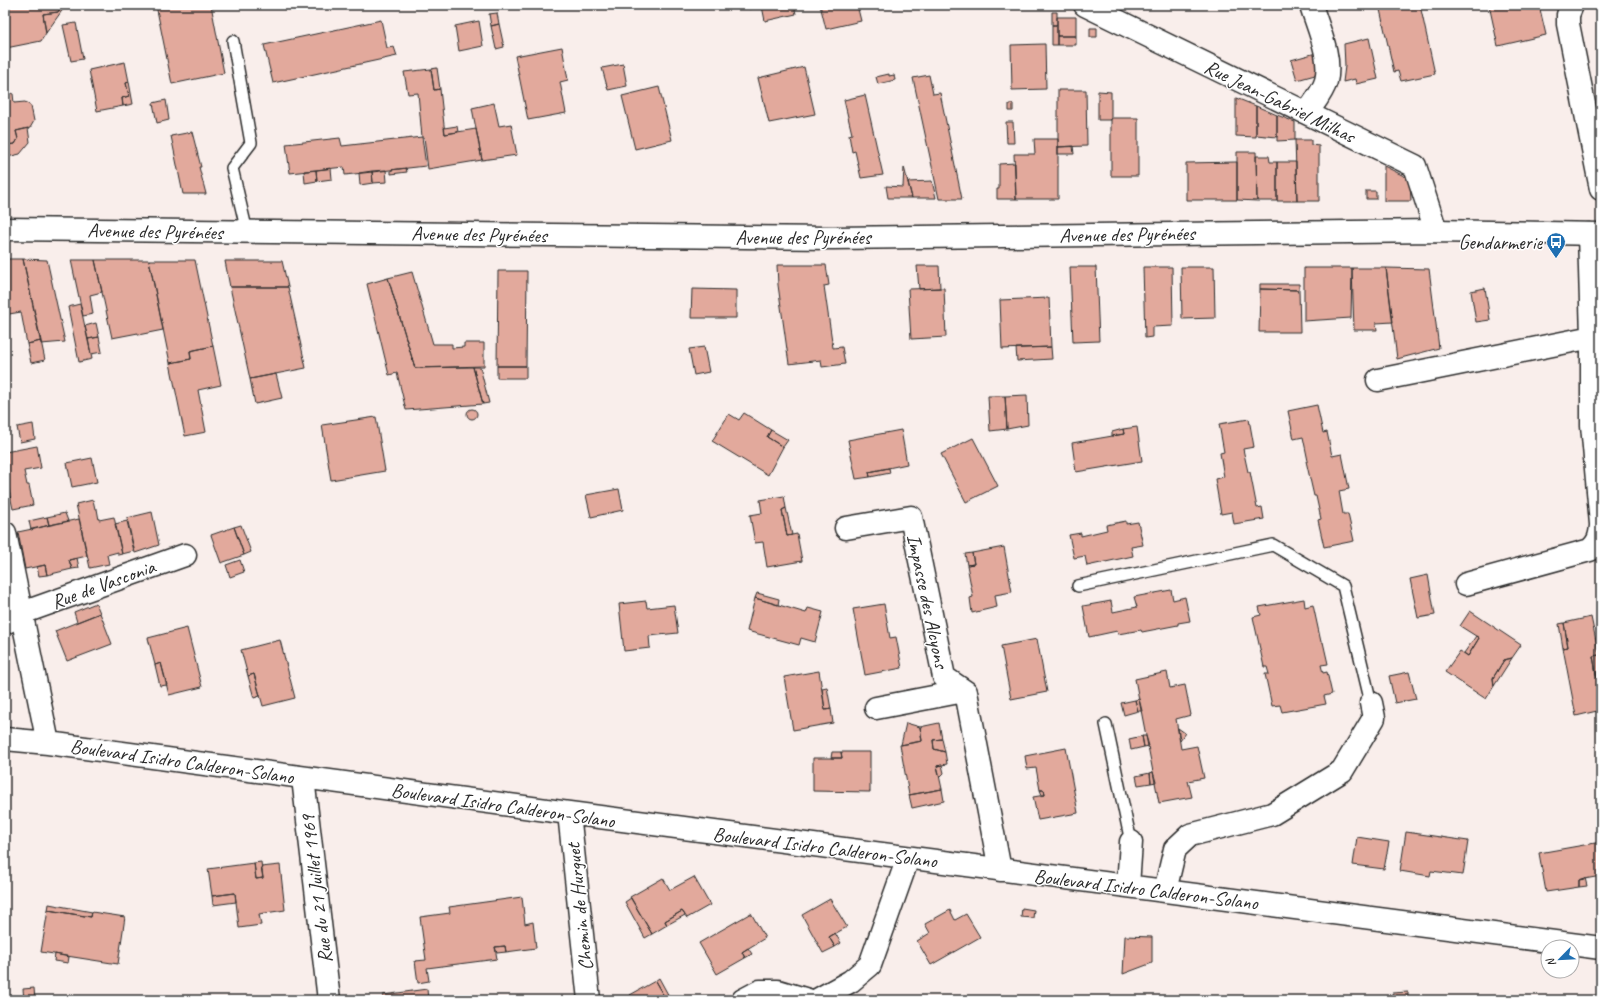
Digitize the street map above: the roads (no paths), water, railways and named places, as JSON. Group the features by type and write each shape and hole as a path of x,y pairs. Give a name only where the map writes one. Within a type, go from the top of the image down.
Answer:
{"street":[{"name":"Rue Jean-Gabriel Milhas","path":"1084,5 1415,166 1436,231"},
{"path":"1307,113 1326,82 1327,64 1325,50 1311,5"},
{"path":"1572,5 1568,15 1568,24 1601,189"},
{"name":"Avenue des Pyrénées","path":"5,229 833,238 1436,231 1595,234"},
{"path":"1466,584 1590,550 1596,544 1600,536 1601,525 1592,425 1592,337 1595,234"},
{"path":"1378,380 1592,337"},
{"name":"Impasse des Alcyons","path":"846,528 911,517 944,677 966,692 1000,870"},
{"path":"5,533 13,618 48,743 5,739"},
{"name":"Rue de Vasconia","path":"13,618 185,555"},
{"name":"Impasse des Alcyons","path":"876,708 964,691"},
{"path":"1165,891 1174,849 1190,835 1272,814 1342,771 1374,718 1371,703"},
{"name":"Boulevard Isidro Calderon-Solano","path":"48,743 908,858 1601,948"},
{"name":"Rue du 21 Juillet 1969","path":"303,778 329,1000"},
{"name":"Chemin de Hurguet","path":"569,813 589,1000"},
{"path":"1128,886 1131,842"},
{"path":"817,1000 851,982 870,965 908,858"},
{"path":"743,1000 760,991 778,991 808,1000"}],"lane":[{"path":"233,41 252,143 232,168 247,232"},
{"path":"1078,586 1273,545 1343,586 1371,703"},
{"path":"1106,724 1131,842"}],"place":[{"name":"Gendarmerie","path":"1556,259"}]}
